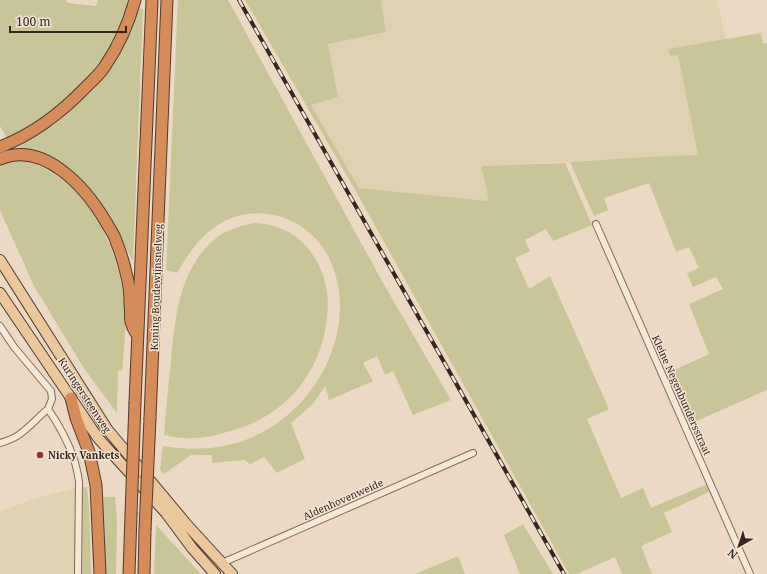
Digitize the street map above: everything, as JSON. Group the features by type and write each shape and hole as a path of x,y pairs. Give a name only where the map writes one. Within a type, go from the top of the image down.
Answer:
{"highway":[{"path":"0,147 12,143 48,123 91,82 105,66 130,17 135,0"},
{"name":"Koning Boudewijnsnelweg","path":"129,574 152,0"},
{"name":"Koning Boudewijnsnelweg","path":"144,574 167,0"},
{"path":"0,159 8,155 22,154 36,156 62,171 78,184 90,198 116,240 126,274 130,299 131,322 138,337"},
{"path":"71,398 76,418 89,452 96,485 100,574"}],"main road":[{"name":"Kuringersteenweg","path":"0,260 107,429 188,526 232,574"},
{"name":"Kuringersteenweg","path":"0,293 98,438 166,513 192,548 215,574"}],"street":[{"name":"Kleine Negenbundersstraat","path":"596,224 750,574"},
{"path":"0,326 14,347 51,391 52,399 48,409 20,434 12,439 0,443"},
{"path":"48,409 61,428 75,460 78,472 78,574"},
{"name":"Aldenhovenweide","path":"222,563 473,453"}],"shaded area":[{"path":"0,0 66,0 68,3 96,6 98,0 129,0 119,29 112,42 97,65 79,87 44,120 32,128 7,138 0,126"},
{"path":"178,0 228,0 382,281 451,400 413,415 393,371 385,375 377,356 363,363 373,381 329,400 325,386 313,404 291,423 305,459 277,473 264,457 250,464 245,460 212,463 212,455 191,455 164,474 160,470 163,446 197,449 214,448 246,440 276,424 290,413 318,380 328,360 336,340 340,296 336,275 327,254 318,241 295,223 281,217 266,214 237,216 223,222 208,232 196,244 177,273 166,270"},
{"path":"245,0 381,0 386,32 328,44 338,97 311,105 359,188 489,201 481,166 565,163 592,225 553,241 546,229 525,240 530,251 515,258 529,289 550,276 609,409 587,419 621,498 643,488 651,508 707,484 711,491 664,513 672,532 641,546 652,574 622,574 615,557 577,574 569,574 354,188"},
{"path":"381,0 717,0 726,40 668,49 678,54 698,155 481,166 489,201 359,188 311,105 338,97 328,44 386,32"},
{"path":"137,8 143,9 133,261 106,213 78,178 58,161 35,151 13,150 57,123 94,89 118,51"},
{"path":"761,33 763,44 767,43 767,390 692,423 668,373 709,354 689,304 723,289 716,277 693,287 687,273 699,268 689,247 676,252 649,183 604,198 608,210 594,216 570,162 698,155 678,55 670,56 668,49"},
{"path":"24,160 45,169 64,181 80,197 94,215 106,235 120,279 124,301 125,336 122,371 118,371 117,413 85,370 34,286 0,210 0,164"},
{"path":"253,223 276,226 296,236 313,255 322,271 328,298 328,307 323,338 317,358 307,376 296,391 282,405 265,416 247,425 227,432 201,438 180,438 164,435 177,310 187,277 195,262 206,248 219,236 231,230"},
{"path":"87,487 91,574 74,574 75,488"},
{"path":"75,488 74,574 0,574 0,512 30,500"},
{"path":"102,497 115,497 117,520 116,574 104,574"},
{"path":"523,524 553,574 520,574 504,535"},
{"path":"156,525 201,574 154,574"},
{"path":"458,556 465,574 415,574"}],"railway":[{"path":"239,0 564,574"}],"place":[{"name":"Nicky Vankets","path":"40,455"}]}
